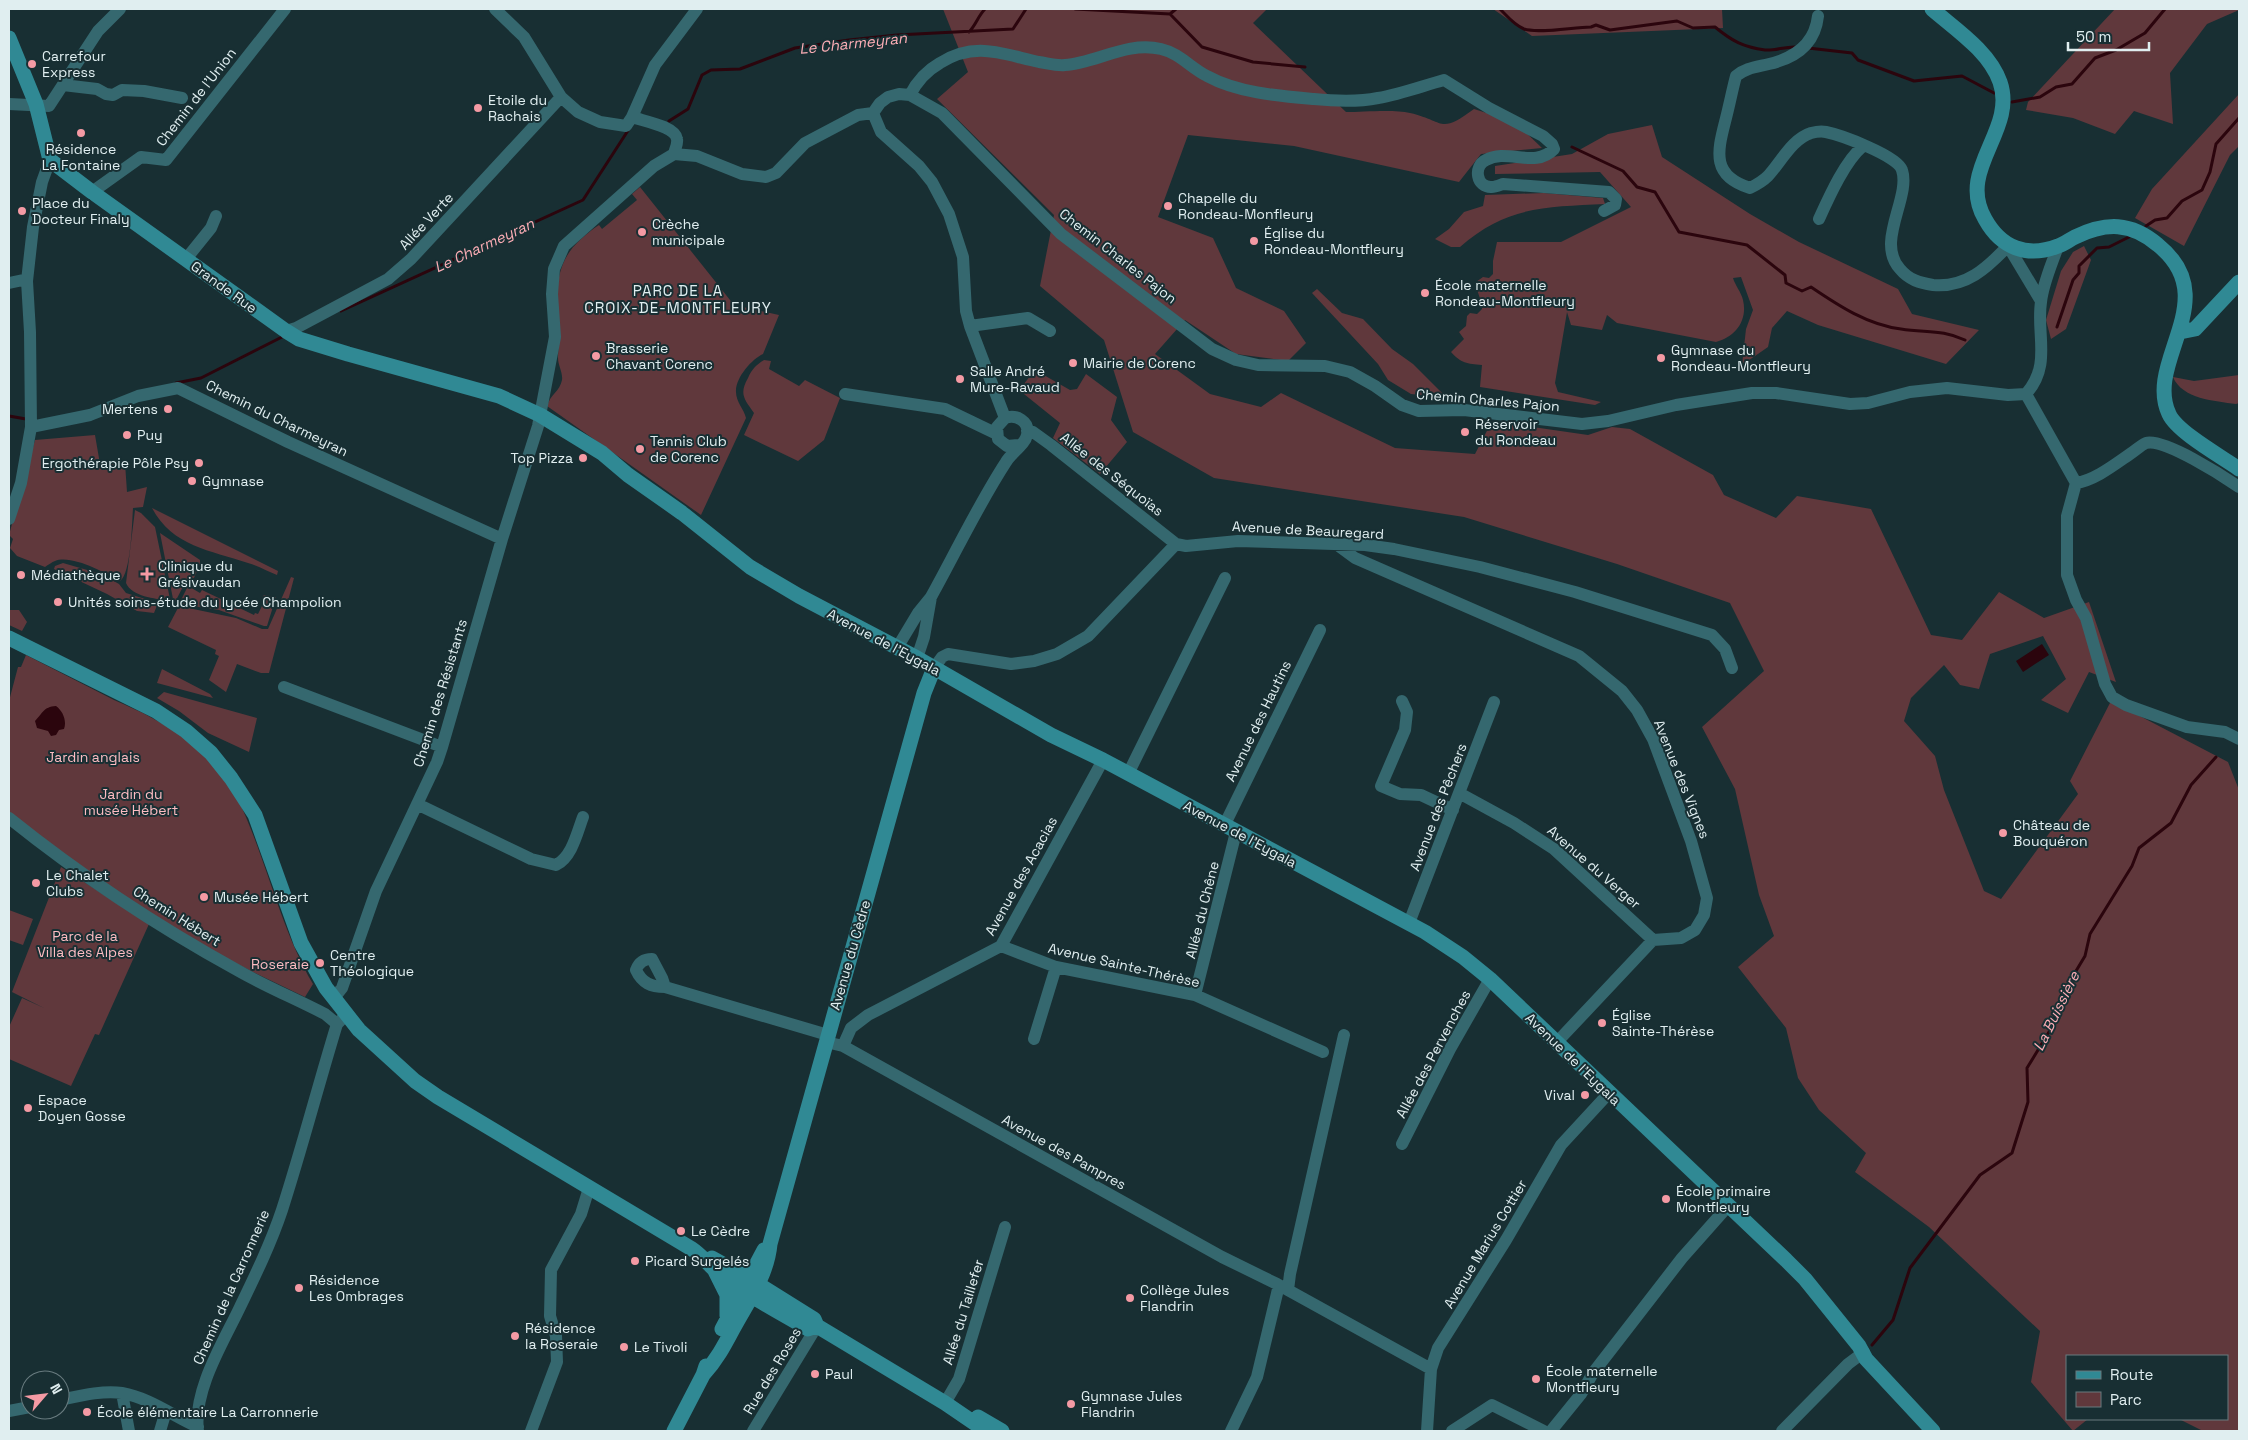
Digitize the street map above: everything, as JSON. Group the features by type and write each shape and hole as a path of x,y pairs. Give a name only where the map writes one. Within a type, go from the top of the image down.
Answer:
{"street":[{"path":"9,104 49,106 98,31 120,9"},
{"name":"Chemin de l'Union","path":"92,192 141,157 166,160 285,9"},
{"path":"495,9 524,37 561,97 578,112 600,122 626,126 632,118 655,65 697,9"},
{"path":"1932,9 1983,55 2000,82 2003,105 2002,114 1982,161 1978,177 1977,195 1984,218 1992,231 2008,246 2041,301"},
{"path":"1818,16 1817,28 1812,38 1800,50 1780,61 1742,71 1736,76 1718,151 1720,164 1738,184 1750,188 1767,177 1800,137 1824,132 1863,146 1898,163 1902,171 1903,182 1891,239 1892,257 1906,276 1916,282 1948,285 1960,282 1981,272 2008,246"},
{"path":"9,38 36,104 50,160 42,182 33,227 27,281 30,324 32,427 21,483 9,519"},
{"path":"1005,418 970,326 966,311 963,257 949,214 924,171 881,132 873,113 875,108 888,97 899,94 910,95 920,78 938,64 963,51 978,50 1059,65 1077,63 1127,49 1162,49 1175,55 1206,76 1227,84 1270,94 1315,99 1378,98 1444,80 1489,108 1543,136 1552,144 1554,149 1550,153 1536,158 1495,156 1486,160 1480,164 1478,172 1478,178 1483,185 1491,188 1503,184 1609,192 1616,199 1615,205 1604,211"},
{"path":"63,85 98,89 106,94 113,95 122,90 144,91 182,98"},
{"name":"Chemin Charles Pajon","path":"910,95 942,112 1061,234 1212,349 1236,360 1258,365 1325,366 1350,372 1375,386 1402,405 1419,411 1464,410 1582,424 1608,421 1676,405 1752,393 1776,393 1850,404 1868,403 1929,389 1947,388 2008,395 2026,394"},
{"name":"Allée Verte","path":"286,331 296,328 388,279 411,259 561,97"},
{"path":"632,118 670,129 676,134 678,141 674,154 696,156 742,174 766,177 776,172 805,143 858,115 873,113"},
{"path":"1819,219 1856,151 1863,146"},
{"name":"Chemin des Résistants","path":"334,998 342,988 376,891 442,747 502,539 538,426 555,337 552,294 554,268 564,246 654,166 674,154"},
{"name":"Grande Rue","path":"50,160 299,339 499,396 540,415"},
{"path":"186,259 212,228 216,216"},
{"path":"2008,246 2038,250 2058,246 2074,237 2101,228 2120,226 2143,233 2171,256 2180,274 2184,288 2184,318 2166,371 2164,398 2169,414 2177,424 2238,480"},
{"path":"2058,246 2041,301 2043,342 2041,358 2037,375 2026,394 2076,483 2067,516 2067,574 2076,600 2086,618 2105,684 2112,697 2126,705 2187,726 2224,732 2239,739"},
{"path":"9,283 27,281"},
{"path":"2180,332 2195,329 2239,282"},
{"path":"970,326 1028,318 1050,331"},
{"name":"Chemin du Charmeyran","path":"32,427 90,415 138,396 178,388 288,442 502,539"},
{"path":"845,394 945,409 999,438 1010,447 1019,446"},
{"name":"Avenue de l'Eygala","path":"540,415 602,453 628,475 675,508 750,567 799,596 917,658 1051,735 1103,760 1409,923 1463,957 1490,979 1557,1042 1805,1279 1864,1352 1866,1359 1933,1431"},
{"path":"897,648 918,613 931,596 1006,462 1025,440 1027,431 1025,424 1018,418 1005,418 998,425 999,438 1006,462"},
{"name":"Allée des Séquoïas","path":"1027,431 1033,432 1051,445 1176,544"},
{"path":"2076,483 2083,482 2112,467 2145,444 2155,443 2238,480"},
{"name":"Avenue de Beauregard","path":"1176,544 1186,546 1238,541 1336,544 1394,550 1480,567 1644,612 1712,635 1725,649 1732,668"},
{"path":"934,668 938,660 948,654 1010,664 1042,658 1076,644 1095,630 1176,544"},
{"name":"Avenue des Vignes","path":"1336,544 1355,558 1579,656 1604,675 1627,697 1637,710 1662,763 1691,841 1707,898 1704,915 1695,930 1681,938 1653,940"},
{"path":"1128,774 1225,578"},
{"path":"917,658 924,637 931,596"},
{"name":"Avenue des Hautins","path":"1230,829 1320,630"},
{"path":"9,638 156,711 186,731 211,753 231,778 255,815 301,943 334,998 341,1019"},
{"name":"Avenue du Cèdre","path":"751,1286 769,1258 770,1244 827,1039 924,693 934,668"},
{"path":"284,687 442,747"},
{"path":"1402,701 1406,712 1405,730 1381,786 1400,794 1421,795 1453,810"},
{"name":"Avenue des Pêchers","path":"1409,923 1494,702"},
{"name":"Avenue des Acacias","path":"844,1046 851,1028 868,1014 1001,946 1103,760"},
{"name":"Avenue du Verger","path":"1459,793 1534,834 1554,848 1653,940"},
{"path":"417,804 531,858 556,864 564,861 583,817"},
{"path":"247,805 252,825 292,936 309,971 341,1019 408,1073 415,1081 703,1257 715,1270 726,1295 726,1322"},
{"name":"Chemin Hébert","path":"9,818 49,850 162,925 238,970 325,1014 341,1019"},
{"name":"Allée du Chêne","path":"1195,995 1230,829"},
{"path":"1557,1042 1653,940"},
{"name":"Avenue Sainte-Thérèse","path":"1001,946 1056,967 1195,995 1323,1052"},
{"path":"1034,1039 1056,967"},
{"name":"Allée des Pervenches","path":"1402,1144 1450,1049 1490,979"},
{"name":"Avenue des Pampres","path":"665,987 844,1046 1222,1257 1431,1369"},
{"name":"Chemin de la Carronnerie","path":"198,1429 202,1396 213,1364 257,1271 282,1210 341,1019"},
{"path":"1231,1431 1257,1377 1283,1288 1290,1274 1344,1035"},
{"name":"Avenue Marius Cottier","path":"1428,1430 1431,1369 1438,1348 1506,1240 1561,1145 1609,1093"},
{"path":"531,1431 557,1362 556,1336 550,1316 551,1270 581,1214 589,1188"},
{"path":"1551,1431 1581,1394 1593,1373 1682,1258 1729,1205"},
{"name":"Allée du Taillefer","path":"949,1406 1005,1227"},
{"path":"703,1257 714,1258 751,1286 773,1308 808,1328 817,1326"},
{"path":"715,1270 751,1286 814,1319 817,1326 949,1406 982,1430"},
{"path":"674,1431 703,1375 708,1356 726,1322 751,1286"},
{"path":"703,1375 717,1360 751,1286"},
{"path":"723,1348 732,1342 748,1316 773,1308"},
{"name":"Rue des Roses","path":"753,1431 817,1326"},
{"path":"1782,1431 1848,1364 1864,1352"},
{"name":"Avenue de l'Eygala","path":"1864,1352 1872,1356 1940,1431"},
{"path":"70,1398 105,1393 122,1394 154,1404 198,1429"},
{"path":"122,1394 129,1431"},
{"path":"949,1406 974,1415 1002,1431"},
{"path":"1452,1431 1486,1407 1497,1406 1544,1431"},
{"path":"160,1431 166,1411"}],"green space":[{"path":"943,9 1267,9 1253,23 1346,112 1403,112 1442,124 1448,124 1474,109 1515,122 1542,148 1481,154 1459,182 1294,146 1188,135 1158,217 1213,238 1236,288 1284,311 1306,343 1288,361 1236,354 1185,320 1155,354 1210,394 1261,407 1281,393 1395,448 1475,454 1492,421 1588,435 1612,427 1630,429 1713,475 1724,495 1776,518 1797,496 1871,509 1931,635 1962,640 1999,592 2044,618 2089,602 2116,682 2089,672 2068,713 2041,700 2066,679 2043,636 1990,654 1979,689 1960,685 1944,665 1911,698 1904,721 1935,756 1944,790 1984,891 2001,899 2078,794 2070,781 2111,701 2228,762 2239,790 2239,1431 2203,1431 2181,1420 2228,1420 2228,1355 2066,1355 2066,1420 2087,1420 2073,1431 2031,1382 2040,1331 1929,1227 1855,1172 1866,1153 1819,1110 1798,1078 1786,1028 1738,967 1774,936 1759,895 1735,789 1702,727 1764,671 1730,603 1617,564 1464,517 1214,478 1133,432 1104,340 1040,286 1054,215 937,99 968,72"},
{"path":"1493,9 1722,9 1723,28 1532,36"},
{"path":"2115,9 2239,10 2207,24 2170,73 2173,124 2134,111 2115,134 2073,118 2026,110 2028,102"},
{"path":"2239,94 2239,146 2230,155 2184,246 2135,218 2152,189"},
{"path":"1652,125 1662,157 1750,214 1799,242 1898,289 1912,314 1979,330 1946,364 1818,325 1787,311 1772,328 1768,347 1742,365 1746,329 1753,310 1741,277 1733,278 1743,300 1744,315 1742,321 1734,332 1723,340 1716,342 1617,323 1607,315 1602,330 1571,325 1567,312 1555,383 1558,392 1601,402 1595,405 1480,387 1482,365 1465,362 1458,359 1451,352 1464,339 1459,332 1466,326 1467,316 1470,313 1477,314 1482,309 1476,282 1483,277 1489,278 1493,274 1493,261 1497,242 1561,242 1631,207 1600,172 1495,174 1495,166 1572,154 1608,134"},
{"path":"640,187 734,305 779,315 763,354 749,365 738,381 736,396 746,418 701,515 547,406 562,380 558,358 557,308 560,271 571,249 599,225 602,229 637,200 632,194"},
{"path":"1544,193 1603,198 1605,204 1545,208 1511,216 1494,223 1460,247 1451,247 1435,239 1449,229 1464,212 1483,206 1485,195"},
{"path":"2084,246 2091,260 2066,329 2051,339 2046,320 2061,271 2073,252"},
{"path":"1317,289 1342,313 1363,319 1392,349 1413,364 1447,398 1411,394 1388,380 1378,364 1312,293"},
{"path":"764,360 771,361 769,369 799,386 805,380 840,398 824,440 798,461 744,435 754,413 745,400 743,392 745,384 756,366"},
{"path":"1035,370 1070,390 1077,389 1086,374 1117,397 1111,420 1127,442 1100,474 1053,438 1060,423 1019,390"},
{"path":"2239,375 2239,403 2236,404 2200,398 2184,390 2173,377 2194,381"},
{"path":"95,435 100,464 125,463 127,492 147,487 143,507 133,508 129,559 127,569 120,581 88,565 70,560 55,561 45,567 17,556 10,548 13,539 9,535 35,440"},
{"path":"152,508 278,571 277,575 252,564 206,550 182,539 161,521"},
{"path":"135,510 141,513 155,527 170,599 168,601 138,594 129,588 126,583"},
{"path":"160,533 200,560 200,565 192,582 186,581 174,604"},
{"path":"63,563 101,574 119,584 126,593 158,603 154,613 137,611 107,594 54,569 55,566"},
{"path":"291,577 294,578 269,673 261,673 237,664 226,692 209,680 219,656 215,654 216,650 168,627 179,606 236,618 262,629 268,629"},
{"path":"188,586 200,593 202,590 254,615 255,613 258,614 265,600 262,598 264,595 276,597 267,626 264,626 219,610 179,604"},
{"path":"9,610 19,610 27,622 22,631 9,625"},
{"name":"Jardin du musée Hébert","path":"26,655 166,726 192,745 216,767 235,794 242,808 260,852 283,919 313,984 305,997 190,939 90,873 9,814 9,701 18,667 21,667"},
{"path":"162,669 210,694 213,698 157,683"},
{"path":"164,692 257,718 249,752 208,733 179,711 157,698"},
{"name":"Parc de la Villa des Alpes","path":"61,867 149,924 99,1035 95,1034 71,1086 9,1059 9,1027 22,998 44,1008 12,992"},
{"path":"9,910 33,919 23,945 9,940"}],"shaded area":[{"path":"2042,644 2049,655 2023,672 2016,661"},
{"path":"56,706 64,716 65,726 56,735 51,736 48,731 37,728 35,721 46,709"}],"waterway":[{"path":"969,32 985,9"},
{"name":"Le Charmeyran","path":"669,121 688,109 702,75 711,70 740,69 795,48 849,40 897,35 1013,29 1026,9"},
{"name":"Le Charmeyran","path":"1075,9 1170,14 1176,9"},
{"name":"Le Charmeyran","path":"1500,9 1517,25 1530,30 1556,30 1596,25 1610,30 1677,21 1693,28 1715,27 1738,43 1757,49 1769,50 1797,47"},
{"name":"Le Charmeyran","path":"2012,102 2040,97 2056,87 2072,84 2095,58 2116,50 2145,33 2165,9"},
{"path":"1170,14 1202,47 1253,62 1305,67"},
{"name":"Le Charmeyran","path":"1808,48 1852,53 1858,60 1914,81 1962,76 1994,93"},
{"path":"2146,226 2155,220 2167,218 2182,201 2202,190 2210,172 2216,144 2239,118"},
{"name":"Le Charmeyran","path":"341,311 583,200 629,129"},
{"path":"1572,147 1623,171 1637,187 1655,192 1679,232 1747,245 1785,275 1786,283 1802,291 1811,287 1843,308 1865,319 1889,327 1949,334 1965,340"},
{"path":"2057,327 2073,280 2079,273 2079,266 2097,248 2109,247 2129,237"},
{"name":"Le Charmeyran","path":"176,383 201,378 282,337"},
{"name":"Le Charmeyran","path":"9,416 26,419"},
{"name":"La Buissière","path":"1872,1345 1893,1320 1910,1268 1980,1175 2012,1153 2028,1102 2027,1068 2052,1027 2061,996 2085,956 2090,934 2132,866 2139,848 2171,823 2191,785 2216,757"}],"place":[{"name":"Carrefour Express","path":"32,64"},
{"name":"Etoile du Rachais","path":"478,108"},
{"name":"Résidence La Fontaine","path":"81,133"},
{"name":"Chapelle du Rondeau-Monfleury","path":"1168,206"},
{"name":"Place du Docteur Finaly","path":"22,211"},
{"name":"Crèche municipale","path":"642,232"},
{"name":"Église du Rondeau-Montfleury","path":"1254,241"},
{"name":"École maternelle Rondeau-Montfleury","path":"1425,293"},
{"name":"Brasserie Chavant Corenc","path":"596,356"},
{"name":"Gymnase du Rondeau-Montfleury","path":"1661,358"},
{"name":"Mairie de Corenc","path":"1073,363"},
{"name":"Salle André Mure-Ravaud","path":"960,379"},
{"name":"Mertens","path":"168,409"},
{"name":"Réservoir du Rondeau","path":"1465,432"},
{"name":"Puy","path":"127,435"},
{"name":"Tennis Club de Corenc","path":"640,449"},
{"name":"Top Pizza","path":"583,458"},
{"name":"Ergothérapie Pôle Psy","path":"199,463"},
{"name":"Gymnase","path":"192,481"},
{"name":"Clinique du Grésivaudan","path":"147,574"},
{"name":"Médiathèque","path":"21,575"},
{"name":"Unités soins-étude du lycée Champolion","path":"58,602"},
{"name":"Château de Bouquéron","path":"2003,833"},
{"name":"Le Chalet Clubs","path":"36,883"},
{"name":"Musée Hébert","path":"204,897"},
{"name":"Centre Théologique","path":"320,963"},
{"name":"Église Sainte-Thérèse","path":"1602,1023"},
{"name":"Vival","path":"1585,1095"},
{"name":"Espace Doyen Gosse","path":"28,1108"},
{"name":"École primaire Montfleury","path":"1666,1199"},
{"name":"Le Cèdre","path":"681,1231"},
{"name":"Picard Surgelés","path":"635,1261"},
{"name":"Résidence Les Ombrages","path":"299,1288"},
{"name":"Collège Jules Flandrin","path":"1130,1298"},
{"name":"Résidence la Roseraie","path":"515,1336"},
{"name":"Le Tivoli","path":"624,1347"},
{"name":"Paul","path":"815,1374"},
{"name":"École maternelle Montfleury","path":"1536,1379"},
{"name":"Gymnase Jules Flandrin","path":"1071,1404"},
{"name":"École élémentaire La Carronnerie","path":"87,1412"}],"district":[{"name":"PARC DE LA CROIX-DE-MONTFLEURY","path":"678,298"}],"park label":[{"name":"Jardin anglais","path":"93,757"},
{"name":"Roseraie","path":"280,964"}]}
